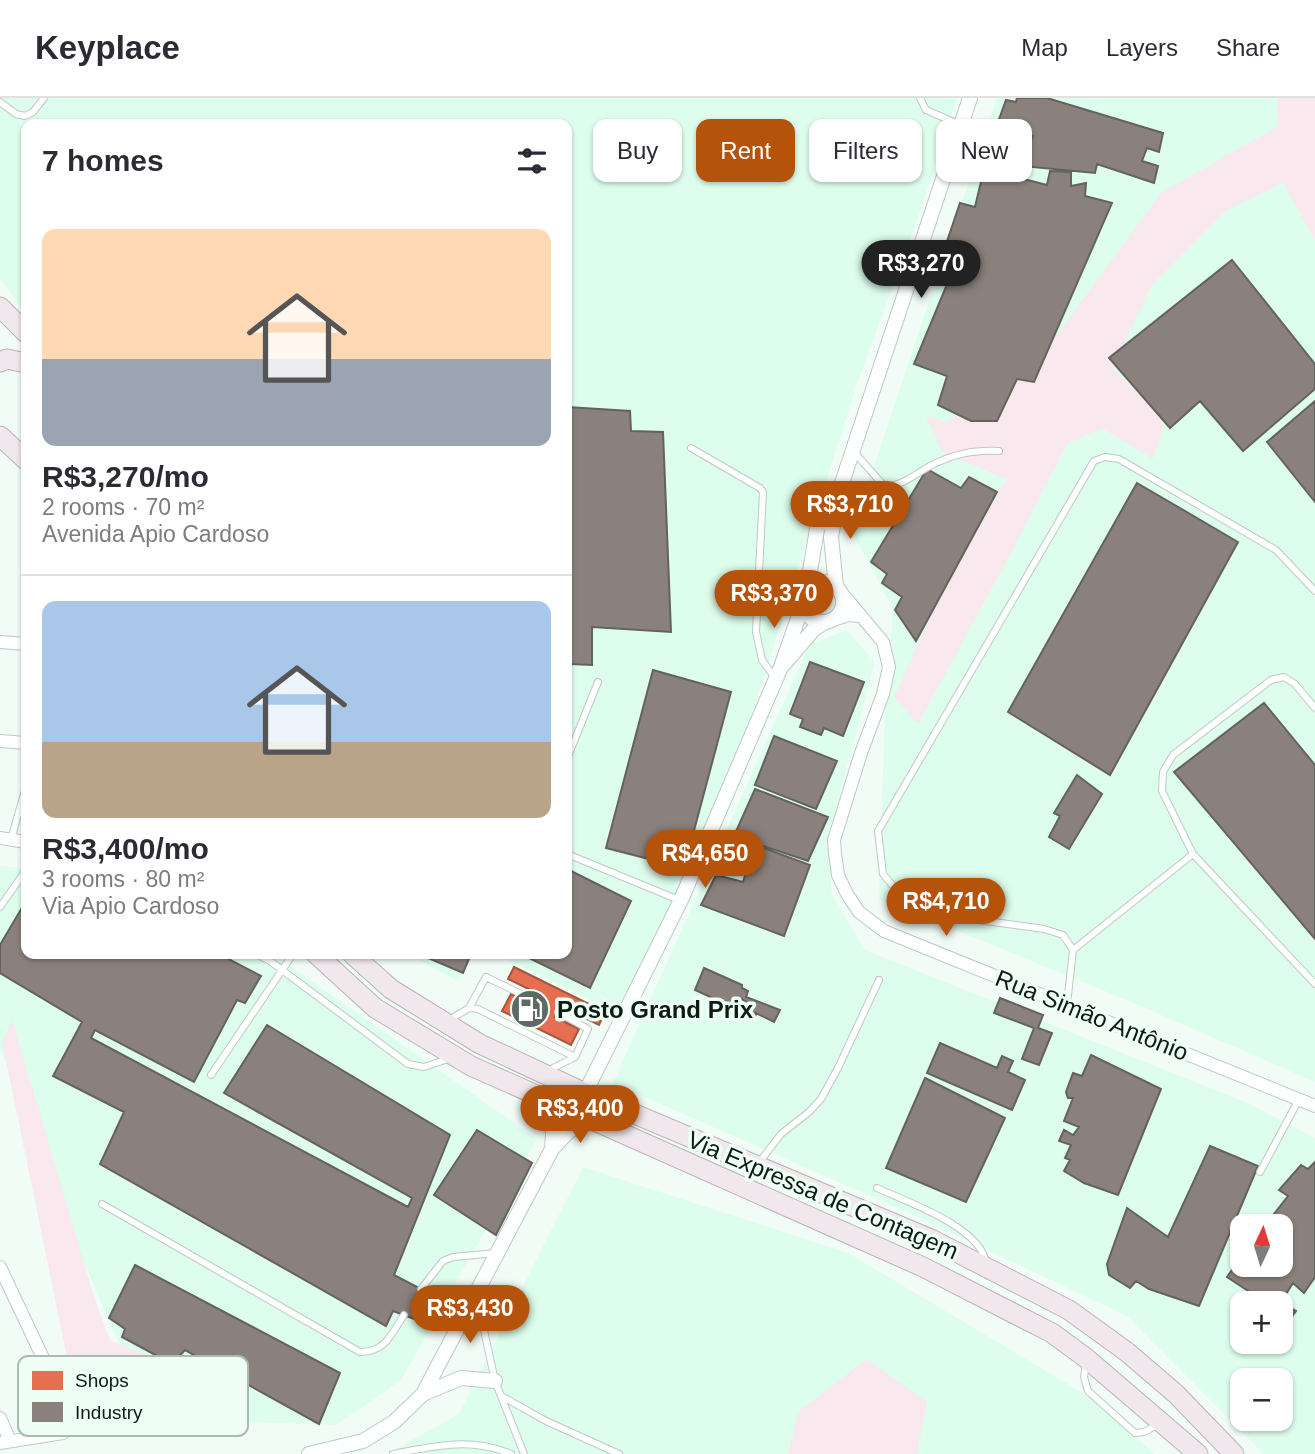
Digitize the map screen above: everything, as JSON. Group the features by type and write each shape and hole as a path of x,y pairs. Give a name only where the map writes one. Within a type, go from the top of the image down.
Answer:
{"highway":[{"path":"0,307 21,326"},
{"path":"0,362 7,359 21,362"},
{"path":"0,430 21,454"},
{"path":"0,436 21,454"},
{"name":"Via Expressa de Contagem","path":"321,959 375,1009 471,1066 923,1266 1052,1333 1198,1454"},
{"name":"Via Expressa de Contagem","path":"358,959 391,989 480,1044 585,1093 933,1240 1069,1310 1127,1352 1176,1394 1234,1454"}],"street":[{"path":"963,119 970,98"},
{"path":"829,621 843,607 831,537 839,492 942,182"},
{"path":"585,1093 681,901 778,673 803,604 817,529 839,492"},
{"path":"807,589 821,582 838,589"},
{"name":"Rua Simão Antônio","path":"838,589 883,642 889,667 883,694 861,753 835,840 838,875 846,894 859,912 884,930 1315,1106"},
{"path":"803,604 810,618 829,621"},
{"path":"778,673 814,629 848,615 859,616"},
{"path":"0,642 21,644"},
{"path":"0,741 21,743"},
{"path":"552,1149 555,1103"},
{"path":"309,1454 363,1441 394,1422 423,1394 477,1296 552,1149 568,1132 588,1118"},
{"path":"0,1267 42,1356"},
{"path":"423,1394 461,1378 495,1381"},
{"path":"0,1418 5,1442 44,1436"}],"lane":[{"path":"0,102 16,114 25,116 44,98"},
{"path":"920,98 926,110 947,119"},
{"path":"691,448 764,492 756,632 762,660 778,673"},
{"path":"853,450 885,487 899,486 931,466 963,452 999,451"},
{"path":"1067,1004 1073,950 1063,935 1055,931 914,911 883,874 878,831 1094,461 1105,457 1119,459 1276,550 1315,591"},
{"path":"1315,708 1295,684 1284,677 1271,680 1173,755 1163,772 1162,791 1193,854 1315,984"},
{"path":"572,746 598,681"},
{"path":"5,839 21,799"},
{"path":"1073,950 1193,854"},
{"path":"572,856 681,901"},
{"path":"0,906 21,877"},
{"path":"265,959 408,1063 424,1067 456,1057"},
{"path":"211,1075 289,959"},
{"path":"445,1022 469,1008 486,977 540,1003"},
{"path":"757,1166 781,1134 821,1099 879,980"},
{"path":"469,1008 478,1009 575,1057"},
{"path":"542,1073 575,1057 588,1029 558,1012"},
{"path":"1260,1172 1299,1099"},
{"path":"877,1188 961,1228 985,1254 986,1268"},
{"path":"102,1204 360,1353 382,1348 404,1315"},
{"path":"421,1289 443,1261 453,1257 499,1253"},
{"path":"477,1296 495,1381 524,1454"},
{"path":"503,1397 546,1421 619,1454"},
{"path":"393,1454 451,1443 495,1447 511,1454"}],"shaded area":[{"path":"0,98 957,98 950,119 936,119 936,163 857,384 747,730 682,881 615,1012 505,959 572,959 572,119 21,119 21,307 0,278"},
{"path":"997,98 1315,98 1315,1082 1127,1000 879,899 884,737 893,609 852,532 969,182 1032,182 1032,119 990,119"},
{"path":"1277,98 1315,98 1315,240 1283,183 1226,210 1152,285 1112,368 1166,418 1153,459 1102,428 1067,444 918,724 894,697 932,614 1006,479 942,452 926,416 946,422 1026,377 1161,193 1278,126"},
{"path":"847,630 875,662 831,827 831,893 865,950 1248,1103 1315,1138 1315,1454 1264,1454 1241,1431 1293,1431 1293,1368 1230,1368 1230,1420 1127,1316 907,1212 613,1083 810,644"},
{"path":"0,866 21,868 21,959 280,959 537,1139 401,1380 336,1425 248,1422 248,1356 124,1356 46,1175 0,1047"},
{"path":"416,959 471,959 458,981"},
{"path":"12,1020 96,1303 110,1340 149,1356 67,1356 2,1041"},
{"path":"583,1167 848,1253 1103,1405 1154,1454 387,1454 459,1414"},
{"path":"867,1359 927,1402 917,1454 788,1454 799,1411"}],"building: Shops":[{"path":"514,967 605,1012 599,1025 561,1006 555,1017 579,1029 571,1045 502,1011 511,994 538,1007 543,996 508,979"}],"building: Industry":[{"path":"1017,98 1047,98 1163,133 1159,152 1147,148 1142,161 1158,166 1154,183 1097,164 1095,173 1032,167 1032,119 999,119 1006,100 1016,102"},
{"path":"1050,171 1071,172 1071,186 1086,183 1085,196 1112,203 1034,382 1017,379 997,421 971,421 938,405 947,376 914,364 955,265 941,259 960,203 975,207 981,182 1032,181 1047,185"},
{"path":"1232,260 1315,364 1315,389 1243,451 1200,401 1170,428 1109,358"},
{"path":"1315,401 1315,502 1267,442"},
{"path":"572,407 630,411 631,431 663,432 671,632 592,627 592,665 572,664"},
{"path":"927,469 961,488 969,477 997,492 916,641 895,610 902,597 882,583 887,574 871,562"},
{"path":"1137,483 1238,542 1110,775 1008,712"},
{"path":"810,662 864,682 843,736 824,728 821,735 800,727 803,719 790,714"},
{"path":"653,670 731,692 684,868 606,848"},
{"path":"1264,703 1315,765 1315,939 1174,772"},
{"path":"774,736 837,761 816,809 755,785"},
{"path":"1077,775 1102,794 1069,849 1049,837 1060,816 1054,813"},
{"path":"755,789 828,817 808,861 734,836"},
{"path":"761,847 810,865 784,936 701,905 716,875 743,882 752,852 758,855"},
{"path":"572,872 631,901 590,988 531,959 572,959"},
{"path":"21,909 21,959 229,959 261,976 245,1003 237,1000 194,1082 95,1030 91,1038 408,1207 412,1198 224,1093 267,1025 450,1135 394,1275 440,1299 433,1326 393,1311 386,1326 100,1164 124,1112 53,1076 82,1022 0,973 0,945"},
{"path":"431,959 469,959 463,973"},
{"path":"704,968 742,985 742,988 748,991 746,997 780,1010 774,1022 756,1013 755,1017 743,1011 746,1002 739,997 734,1008 695,990"},
{"path":"1000,998 1043,1015 1038,1028 1052,1033 1039,1065 1022,1059 1034,1028 994,1013"},
{"path":"940,1043 997,1068 1002,1056 1013,1061 1008,1072 1025,1080 1012,1110 927,1073"},
{"path":"1091,1055 1161,1089 1118,1195 1084,1183 1064,1171 1070,1160 1065,1158 1071,1145 1059,1141 1064,1130 1073,1135 1079,1127 1064,1121 1073,1098 1068,1098 1066,1092 1073,1073 1082,1076"},
{"path":"925,1078 1005,1118 966,1202 886,1168"},
{"path":"477,1130 532,1163 496,1235 434,1195"},
{"path":"1210,1146 1258,1166 1238,1214 1230,1214 1230,1232 1199,1306 1149,1289 1136,1281 1130,1288 1109,1275 1107,1264 1127,1208 1168,1237"},
{"path":"1315,1162 1315,1277 1304,1293 1293,1283 1288,1291 1248,1291 1227,1277 1230,1273 1230,1278 1293,1278 1293,1214 1274,1214 1288,1196 1279,1190 1301,1165 1308,1169"},
{"path":"135,1265 340,1373 319,1424 248,1385 248,1356 196,1356 185,1350 179,1356 157,1356 122,1337 125,1329 109,1318"}],"place":[{"name":"Posto Grand Prix","path":"530,1009"}]}
